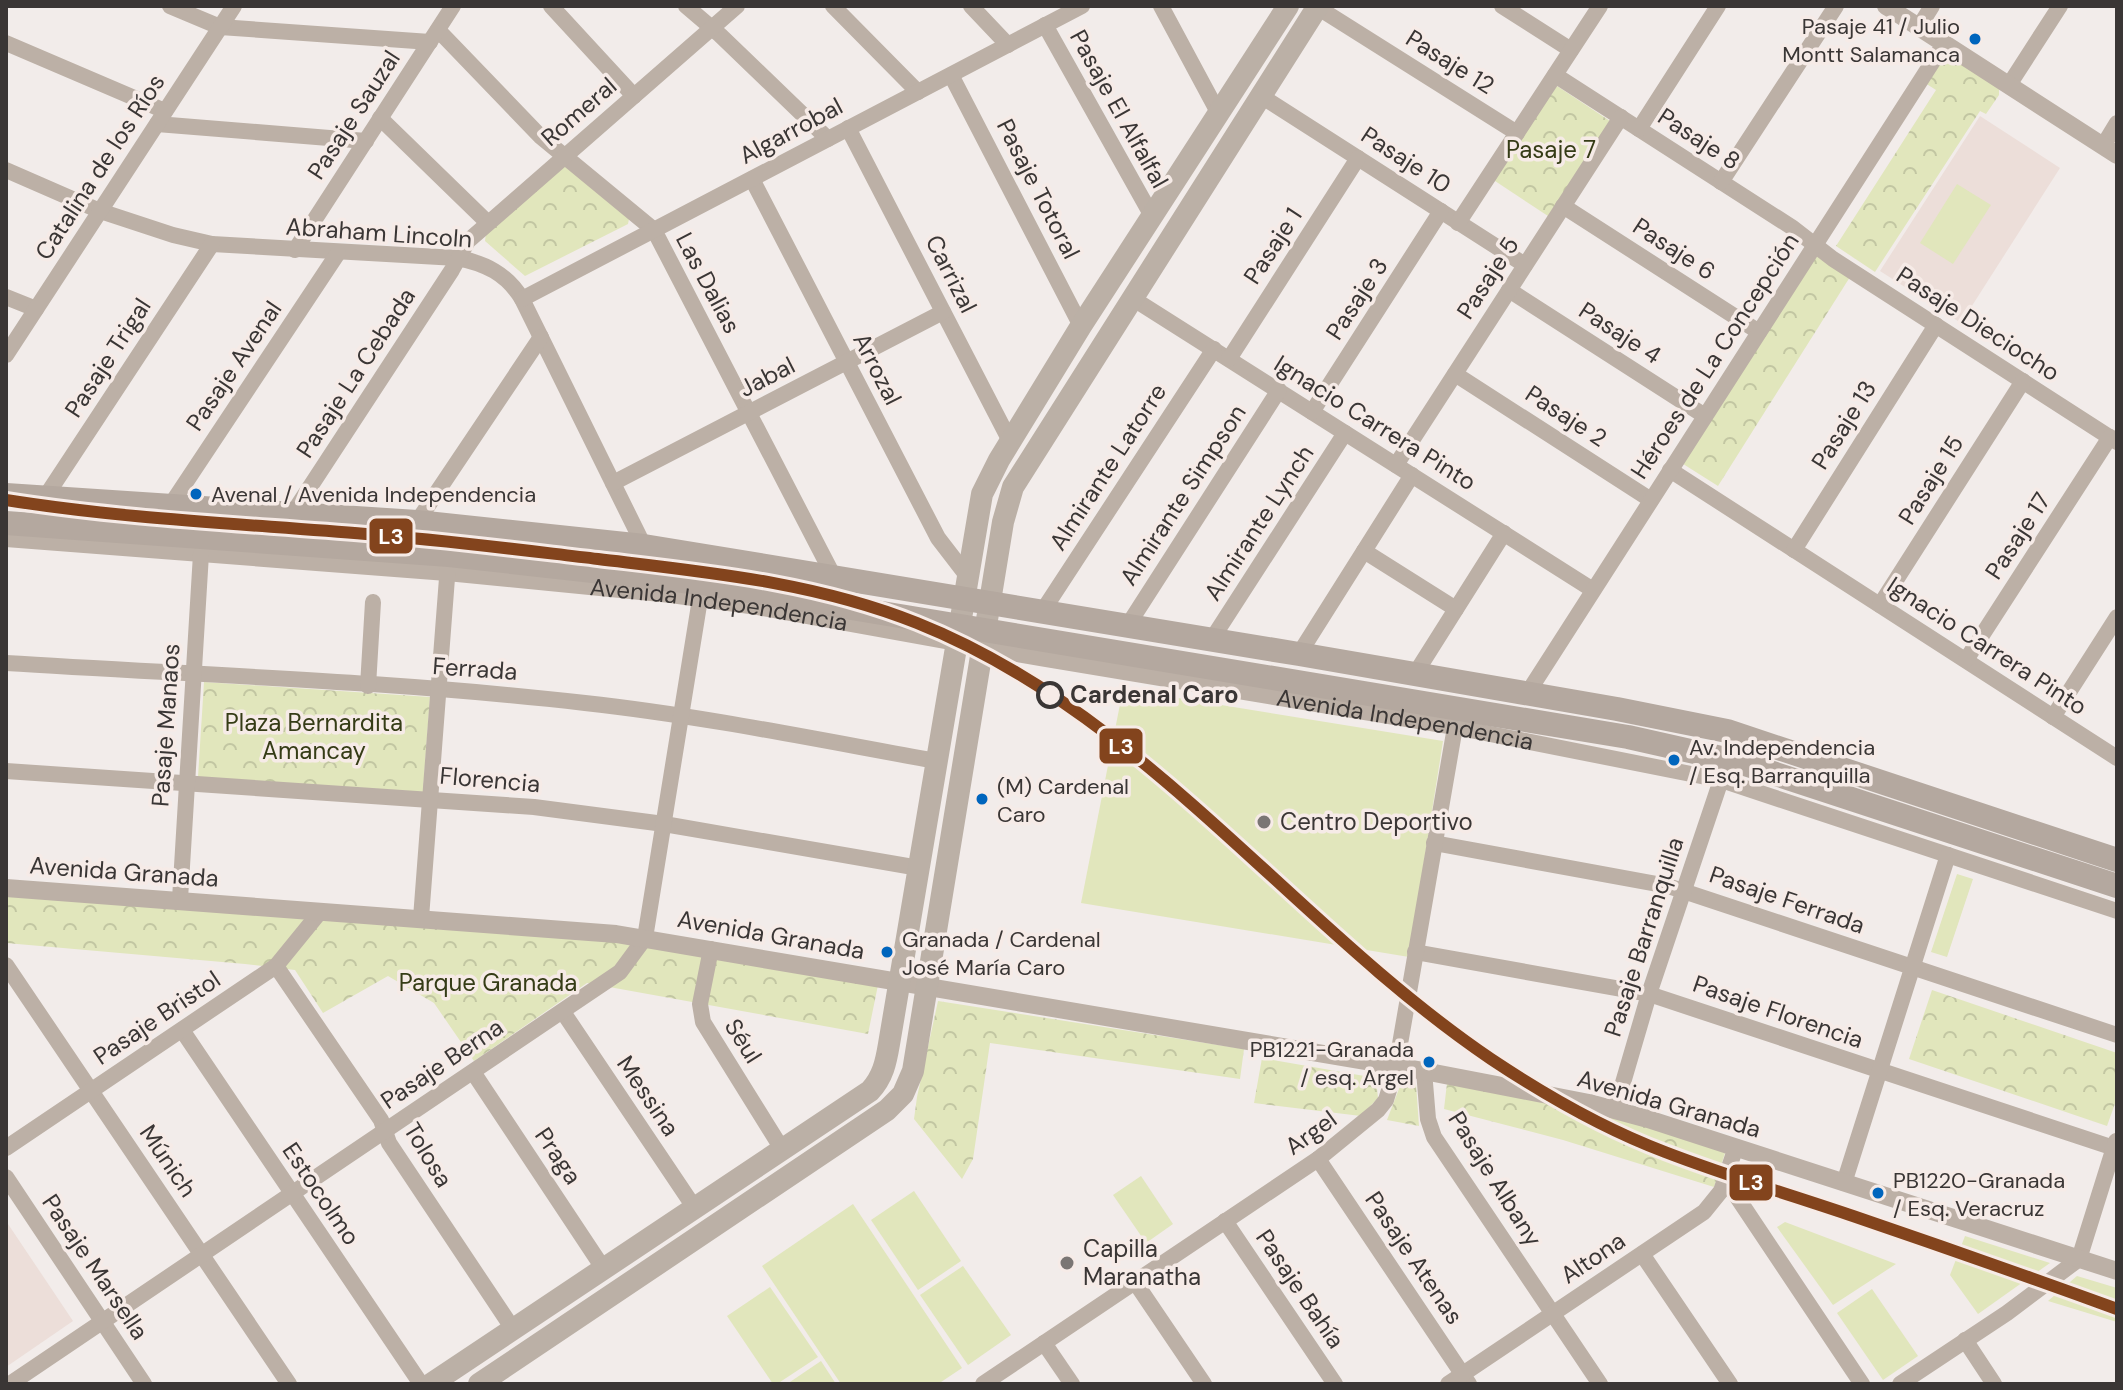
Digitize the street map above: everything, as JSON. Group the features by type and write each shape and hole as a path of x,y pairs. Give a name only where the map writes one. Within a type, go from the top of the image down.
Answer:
{"main road":[{"path":"431,1384 870,1091 878,1082 886,1062 982,494 1010,441 1081,326 1288,6"},
{"path":"479,1384 896,1102 909,1083 928,987 1003,522 1013,487 1318,6"},
{"name":"Avenida Independencia","path":"6,495 417,522 644,546 834,577 966,587 990,602 1042,612 1415,674 1727,731 2117,860"},
{"name":"Avenida Independencia","path":"6,523 448,564 701,583 958,634 1628,737 1699,751 1762,769 2117,886"},
{"path":"932,786 946,796 960,790"}],"street":[{"path":"170,6 220,27 434,36"},
{"name":"Catalina de los Ríos","path":"6,355 234,6"},
{"name":"Pasaje Sauzal","path":"295,250 453,6"},
{"path":"551,6 634,96"},
{"path":"686,6 828,139"},
{"name":"Romeral","path":"457,258 468,241 487,222 737,6"},
{"path":"833,6 918,92"},
{"path":"971,6 1008,45"},
{"name":"Algarrobal","path":"522,299 1082,6"},
{"path":"1161,6 1219,114"},
{"name":"Pasaje 12","path":"1318,6 1517,133"},
{"path":"1502,6 1571,50"},
{"path":"1458,223 1600,6"},
{"path":"1639,129 1718,6"},
{"path":"1721,182 1836,6"},
{"path":"1886,6 2110,150 2117,123"},
{"path":"1919,27 1932,6"},
{"path":"2009,85 2060,6"},
{"name":"Pasaje El Alfalfal","path":"1045,25 1152,216"},
{"name":"Las Dalias","path":"434,36 540,136 654,230 834,577"},
{"path":"6,43 161,117 366,141"},
{"name":"Héroes de La Concepción","path":"1527,694 1944,44"},
{"name":"Pasaje Totoral","path":"951,75 1081,326"},
{"name":"Pasaje 8","path":"1555,75 1815,245"},
{"name":"Pasaje 10","path":"1261,96 1525,265"},
{"name":"Pasaje 5","path":"1396,465 1621,117"},
{"path":"380,118 487,222"},
{"name":"Carrizal","path":"848,128 1010,441"},
{"name":"Pasaje 1","path":"1229,359 1358,158"},
{"name":"Abraham Lincoln","path":"6,170 100,211 212,244 457,258 482,264 499,273 522,299 644,546"},
{"name":"Arrozal","path":"752,179 966,587"},
{"name":"Pasaje 6","path":"1563,206 1759,332"},
{"name":"Pasaje 3","path":"1312,412 1441,211"},
{"name":"Pasaje Trigal","path":"44,499 212,244"},
{"name":"Pasaje Dieciocho","path":"1815,245 2114,440"},
{"name":"Pasaje Avenal","path":"170,506 338,253"},
{"name":"Pasaje La Cebada","path":"293,513 457,258"},
{"name":"Pasaje 4","path":"1509,290 1705,416"},
{"path":"6,297 36,309"},
{"name":"Ignacio Carrera Pinto","path":"1132,298 1593,590"},
{"name":"Jabal","path":"613,483 943,312"},
{"name":"Pasaje 13","path":"1794,550 1936,325"},
{"path":"417,522 541,337"},
{"name":"Almirante Latorre","path":"1042,612 1214,349"},
{"name":"Pasaje 2","path":"1455,374 1651,500"},
{"name":"Pasaje 15","path":"1880,605 2023,381"},
{"name":"Almirante Simpson","path":"1128,625 1279,390"},
{"name":"Almirante Lynch","path":"1212,639 1345,433"},
{"name":"Pasaje 17","path":"1966,660 2114,440"},
{"name":"Ignacio Carrera Pinto","path":"1670,470 2117,758"},
{"path":"1299,654 1412,475"},
{"path":"1415,674 1504,533"},
{"name":"Avenida Independencia","path":"6,539 201,554 448,564 958,634"},
{"path":"1364,551 1456,609"},
{"name":"Pasaje Manaos","path":"180,899 201,554"},
{"path":"421,918 448,564"},
{"name":"Pasaje Berna","path":"10,1384 620,972 645,938 700,599"},
{"path":"368,686 373,602"},
{"path":"2053,717 2117,617"},
{"name":"Avenida Independencia","path":"984,638 1677,769 1721,780 2117,911"},
{"name":"Ferrada","path":"6,663 438,690 584,703 682,716 936,761"},
{"name":"Argel","path":"983,1384 1318,1159 1386,1100 1396,1067 1455,727"},
{"name":"Florencia","path":"6,771 547,808 664,824 919,868"},
{"name":"Pasaje Barranquilla","path":"1615,1110 1649,994 1721,780"},
{"name":"Pasaje Ferrada","path":"1434,843 1683,890 2117,1035"},
{"path":"1844,1183 1948,855"},
{"name":"Avenida Granada","path":"7,891 180,899 645,938 1424,1071 1615,1110 2117,1271"},
{"name":"Pasaje Bristol","path":"6,1148 276,966 320,912"},
{"name":"Séul","path":"711,949 700,1004 703,1022 782,1149"},
{"name":"Pasaje Florencia","path":"1415,952 1649,994 1879,1071 2116,1145"},
{"name":"Múnich","path":"6,965 289,1384"},
{"name":"Tolosa","path":"276,966 381,1120 389,1143 513,1329"},
{"name":"Messina","path":"563,1012 694,1207"},
{"name":"Estocolmo","path":"182,1030 421,1384"},
{"name":"Pasaje Albany","path":"1424,1071 1428,1119 1434,1137 1600,1384"},
{"name":"Praga","path":"473,1072 603,1268"},
{"path":"1900,1384 2079,1259 2116,1145"},
{"name":"Altona","path":"1448,1384 1466,1379 1553,1313 1704,1212 1717,1199 1736,1147"},
{"name":"Pasaje Atenas","path":"1318,1159 1466,1379"},
{"name":"Pasaje Marsella","path":"6,1177 144,1384"},
{"path":"1725,1179 1862,1384"},
{"name":"Pasaje Bahía","path":"1225,1221 1335,1384"},
{"path":"1642,1254 1730,1384"},
{"path":"1135,1282 1204,1384"},
{"path":"1965,1340 1994,1384"},
{"path":"1044,1343 1072,1384"}],"shaded area":[{"path":"1980,116 2060,168 1961,323 1880,271"},
{"path":"6,1221 73,1321 6,1367"}],"green space":[{"path":"1943,55 1954,56 1999,89 1999,95 1986,114 1980,111 1875,272 1836,246 1936,90 1925,83"},
{"name":"Pasaje 7","path":"1554,84 1610,121 1548,216 1492,179"},
{"path":"567,163 629,219 628,224 525,276 485,241 486,233"},
{"path":"1957,184 1991,205 1953,264 1920,243"},
{"path":"1812,253 1850,277 1718,486 1680,462"},
{"name":"Plaza Bernardita Amancay","path":"204,682 430,697 423,792 198,777"},
{"name":"Centro Deportivo","path":"1123,689 1443,741 1409,957 1081,903"},
{"path":"1957,874 1973,879 1947,957 1931,952"},
{"name":"Parque Granada","path":"6,894 627,940 878,985 868,1034 587,983 474,1061 434,1003 388,976 323,1013 295,970 6,943"},
{"path":"1932,990 2117,1053 2117,1098 2107,1126 1909,1059"},
{"path":"938,1001 1244,1049 1240,1079 990,1043 973,1159 962,1179 914,1119"},
{"path":"1262,1058 1376,1078 1378,1098 1361,1116 1254,1103"},
{"path":"1402,1081 1416,1084 1419,1126 1387,1120"},
{"path":"1447,1083 1612,1116 1726,1150 1714,1187 1563,1140 1444,1109"},
{"path":"1141,1176 1173,1224 1146,1243 1113,1195"},
{"path":"914,1191 961,1261 918,1290 871,1220"},
{"path":"853,1204 962,1368 938,1384 841,1384 762,1266"},
{"path":"1785,1222 1896,1264 1833,1305 1777,1227"},
{"path":"1965,1236 2050,1263 1978,1314 1950,1275"},
{"path":"963,1266 1011,1335 968,1365 920,1295"},
{"path":"2077,1276 2117,1288 2117,1322 2048,1301"},
{"path":"770,1287 818,1357 777,1384 773,1384 727,1316"},
{"path":"1872,1289 1918,1356 1883,1380 1837,1313"},
{"path":"821,1361 836,1384 787,1384"}],"transit line":[{"name":"L3","path":"6,500 141,516 453,542 720,574 800,588 917,623 999,662 1075,711 1146,765 1349,947 1419,1005 1491,1059 1554,1098 1620,1133 1688,1161 2117,1309"}],"place":[{"name":"Pasaje 41 / Julio Montt Salamanca","path":"1975,39"},
{"name":"Avenal / Avenida Independencia","path":"196,494"},
{"name":"Cardenal Caro","path":"1050,695"},
{"name":"Av. Independencia / Esq. Barranquilla","path":"1674,760"},
{"name":"(M) Cardenal Caro","path":"982,799"},
{"name":"Centro Deportivo","path":"1264,822"},
{"name":"Granada / Cardenal José María Caro","path":"887,952"},
{"name":"PB1221-Granada / esq. Argel","path":"1429,1062"},
{"name":"PB1220-Granada / Esq. Veracruz","path":"1878,1193"},
{"name":"Capilla Maranatha","path":"1067,1263"}]}
